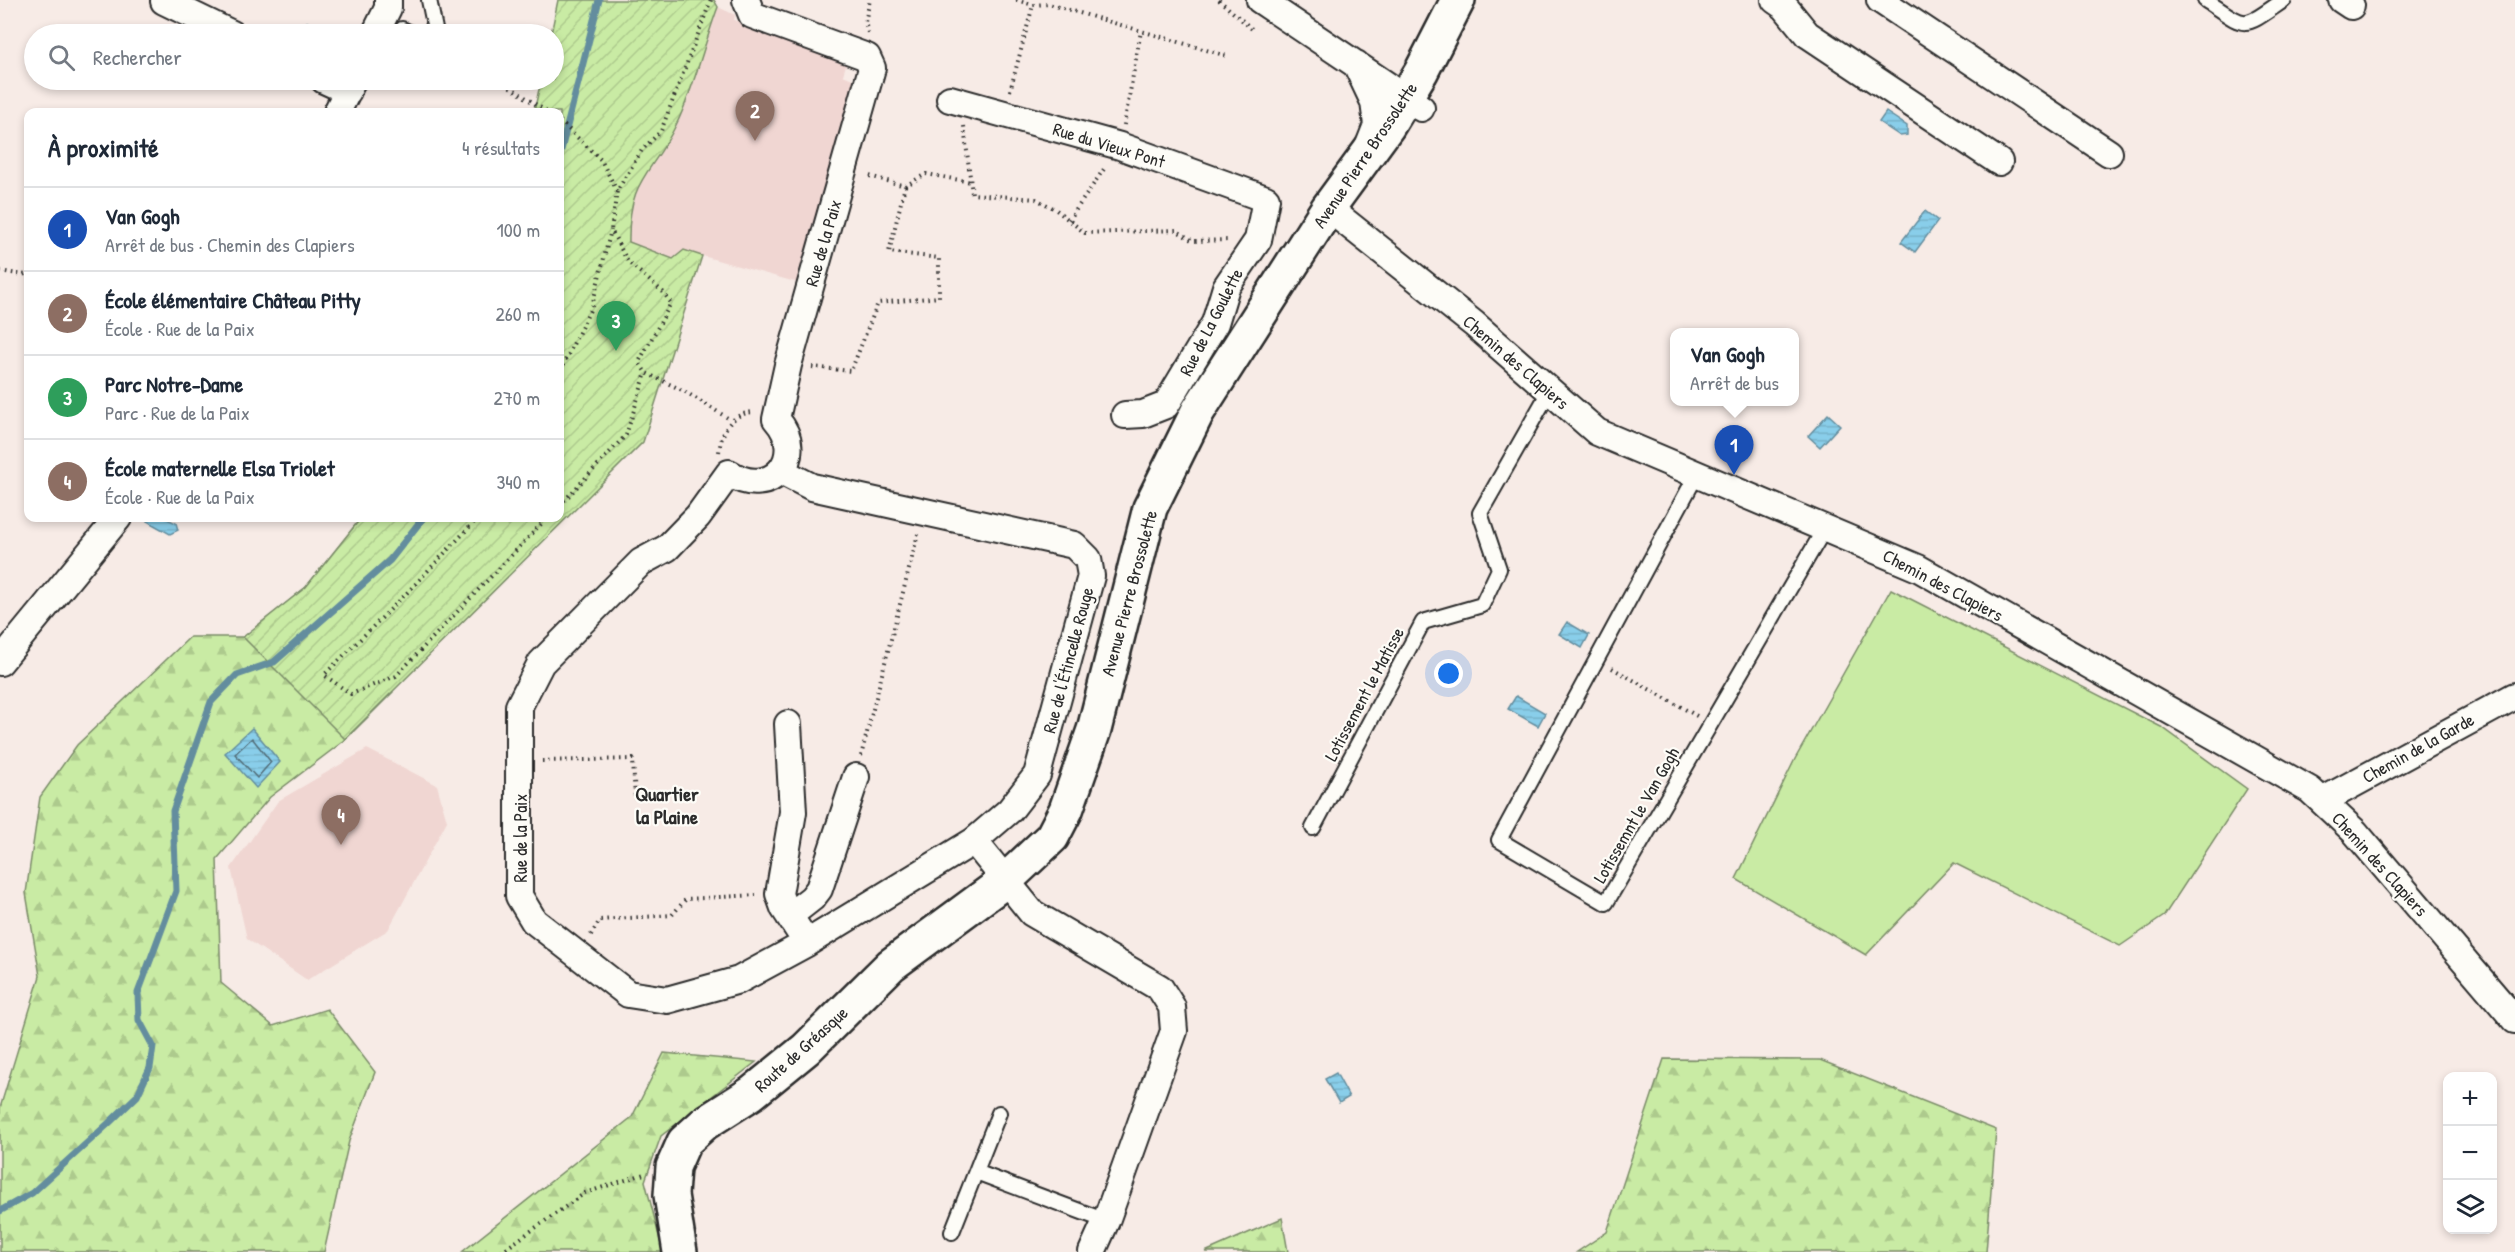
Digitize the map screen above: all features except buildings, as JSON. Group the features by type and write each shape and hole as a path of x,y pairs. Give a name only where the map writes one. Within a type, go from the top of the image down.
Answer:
{"street":[{"path":"380,24 388,8 388,0"},
{"name":"Rue de la Paix","path":"746,0 752,15 867,57 872,68 788,365 776,419"},
{"path":"1260,0 1413,102"},
{"name":"Avenue Pierre Brossolette","path":"1005,881 1052,837 1066,810 1094,730 1150,508 1198,411 1266,306 1335,213 1365,158 1388,126 1437,80 1467,0"},
{"path":"1775,0 1785,7 1807,34 1999,162"},
{"path":"1880,0 2109,153"},
{"path":"164,2 211,24"},
{"path":"1356,64 1374,102 1377,125 1365,158"},
{"name":"Rue du Vieux Pont","path":"955,101 1120,146 1266,199"},
{"name":"Avenue Pierre Brossolette","path":"1335,213 1380,172 1413,102"},
{"name":"Rue de La Goulette","path":"1125,415 1143,414 1166,405 1215,323 1226,287 1258,240 1266,199"},
{"name":"Chemin des Clapiers","path":"1335,213 1474,324 1597,432 1918,568 2310,790 2355,831 2515,1020"},
{"path":"729,473 750,483 772,478 781,471 789,449 788,438 776,419"},
{"name":"Rue de l'Étincelle Rouge","path":"781,471 812,487 1074,545 1088,558 1091,576 1037,776 1010,810 974,842"},
{"name":"Rue de la Paix","path":"729,473 698,516 667,548 641,562 541,663 519,706 519,896 534,921 628,994 667,1000 739,980 807,943 974,842"},
{"path":"0,662 115,522"},
{"name":"Chemin de la Garde","path":"2322,801 2515,696"},
{"path":"788,724 793,812 784,905 807,943"},
{"path":"784,905 812,898 819,889 856,777"},
{"path":"974,842 1032,913 1160,988 1172,1007 1174,1031 1106,1221 1092,1252"},
{"name":"Route de Gréasque","path":"680,1252 671,1195 673,1167 684,1142 705,1123 752,1093 806,1049 891,965 1005,881"}],"lane":[{"path":"429,0 434,24"},
{"path":"2205,0 2241,24 2250,23 2284,0"},
{"name":"Lotissement le Matisse","path":"1313,828 1423,622 1482,605 1499,570 1480,513 1550,390"},
{"name":"Lotissemnt le Van Gogh","path":"1697,474 1499,840 1606,903 1825,528"},
{"path":"952,1232 999,1113"},
{"path":"976,1172 1106,1221"}],"path":[{"path":"564,363 592,306 611,230 617,191 642,150 661,131 711,0"},
{"path":"864,22 870,0"},
{"path":"1016,0 1033,5 1049,4 1227,56"},
{"path":"1219,0 1253,30"},
{"path":"1004,114 1033,5"},
{"path":"1069,220 1120,146 1141,31"},
{"path":"515,90 541,108"},
{"path":"955,101 972,194 1036,199 1085,233 1176,230 1193,241 1258,240"},
{"path":"564,124 601,160 617,191"},
{"path":"844,170 905,186 926,174 971,182"},
{"path":"788,365 851,371 878,303 939,297 939,258 889,252 905,186"},
{"path":"611,230 628,262 663,292 671,303 639,362 646,373 684,391 731,420"},
{"path":"0,271 24,275"},
{"path":"564,501 626,435 646,373"},
{"path":"729,473 718,452 724,429 731,420 753,412 776,419"},
{"path":"856,777 924,512"},
{"path":"474,522 324,675 351,694 396,676 543,522"},
{"path":"1597,660 1710,724"},
{"path":"520,761 633,759 635,800"},
{"path":"586,943 600,920 672,915 686,899 784,905"},
{"path":"501,1252 585,1193 627,1177 673,1167"}],"shaded area":[{"path":"718,7 735,15 734,20 847,61 843,75 862,83 799,283 685,251 673,259 629,242 630,209 639,181"},
{"path":"367,749 437,785 447,821 388,930 307,980 247,939 231,868 278,801"}],"green space":[{"path":"558,0 714,0 718,7 694,82 676,125 637,190 630,221 629,242 673,259 684,250 702,256 643,442 564,521 564,108 535,108 539,90 564,90 564,24 553,24"},
{"path":"358,522 361,522 350,642 393,692 345,740 270,797 217,859 221,983 273,1026 327,1009 375,1072 349,1141 324,1252 0,1252 0,1108 40,976 26,893 40,797 77,745 190,637 244,637 306,587"},
{"path":"358,522 563,522 345,739 243,637 306,587"},
{"path":"1891,589 2163,728 2247,789 2164,916 2120,946 1954,863 1866,955 1736,879 1795,759"},
{"path":"664,1053 756,1062 661,1136 645,1181 663,1252 462,1252 632,1117"},
{"path":"1664,1059 1820,1060 1996,1130 1986,1252 1577,1252 1607,1232"},
{"path":"1282,1218 1288,1252 1205,1252"}],"water":[{"path":"1886,112 1907,126 1907,135 1900,136 1879,122"},
{"path":"1925,211 1938,221 1915,252 1901,242"},
{"path":"1828,414 1840,425 1820,447 1808,436"},
{"path":"149,522 176,523 178,530 170,534"},
{"path":"1567,622 1589,635 1582,648 1559,634"},
{"path":"1516,696 1545,713 1538,726 1508,709"},
{"path":"252,728 280,762 256,788 225,753"},
{"path":"1336,1073 1349,1097 1339,1103 1325,1079"}],"waterway":[{"path":"564,138 599,0"},
{"path":"0,1211 32,1193 109,1123 137,1096 150,1068 153,1046 139,1020 138,993 176,891 173,811 211,702 237,675 274,662 390,560 420,522"}],"place":[{"name":"École élémentaire Château Pitty","path":"755,141"},
{"name":"Parc Notre-Dame","path":"616,351"},
{"name":"Van Gogh","path":"1734,475"},
{"name":"École maternelle Elsa Triolet","path":"341,845"}],"district":[{"name":"Quartier la Plaine","path":"667,804"}]}
